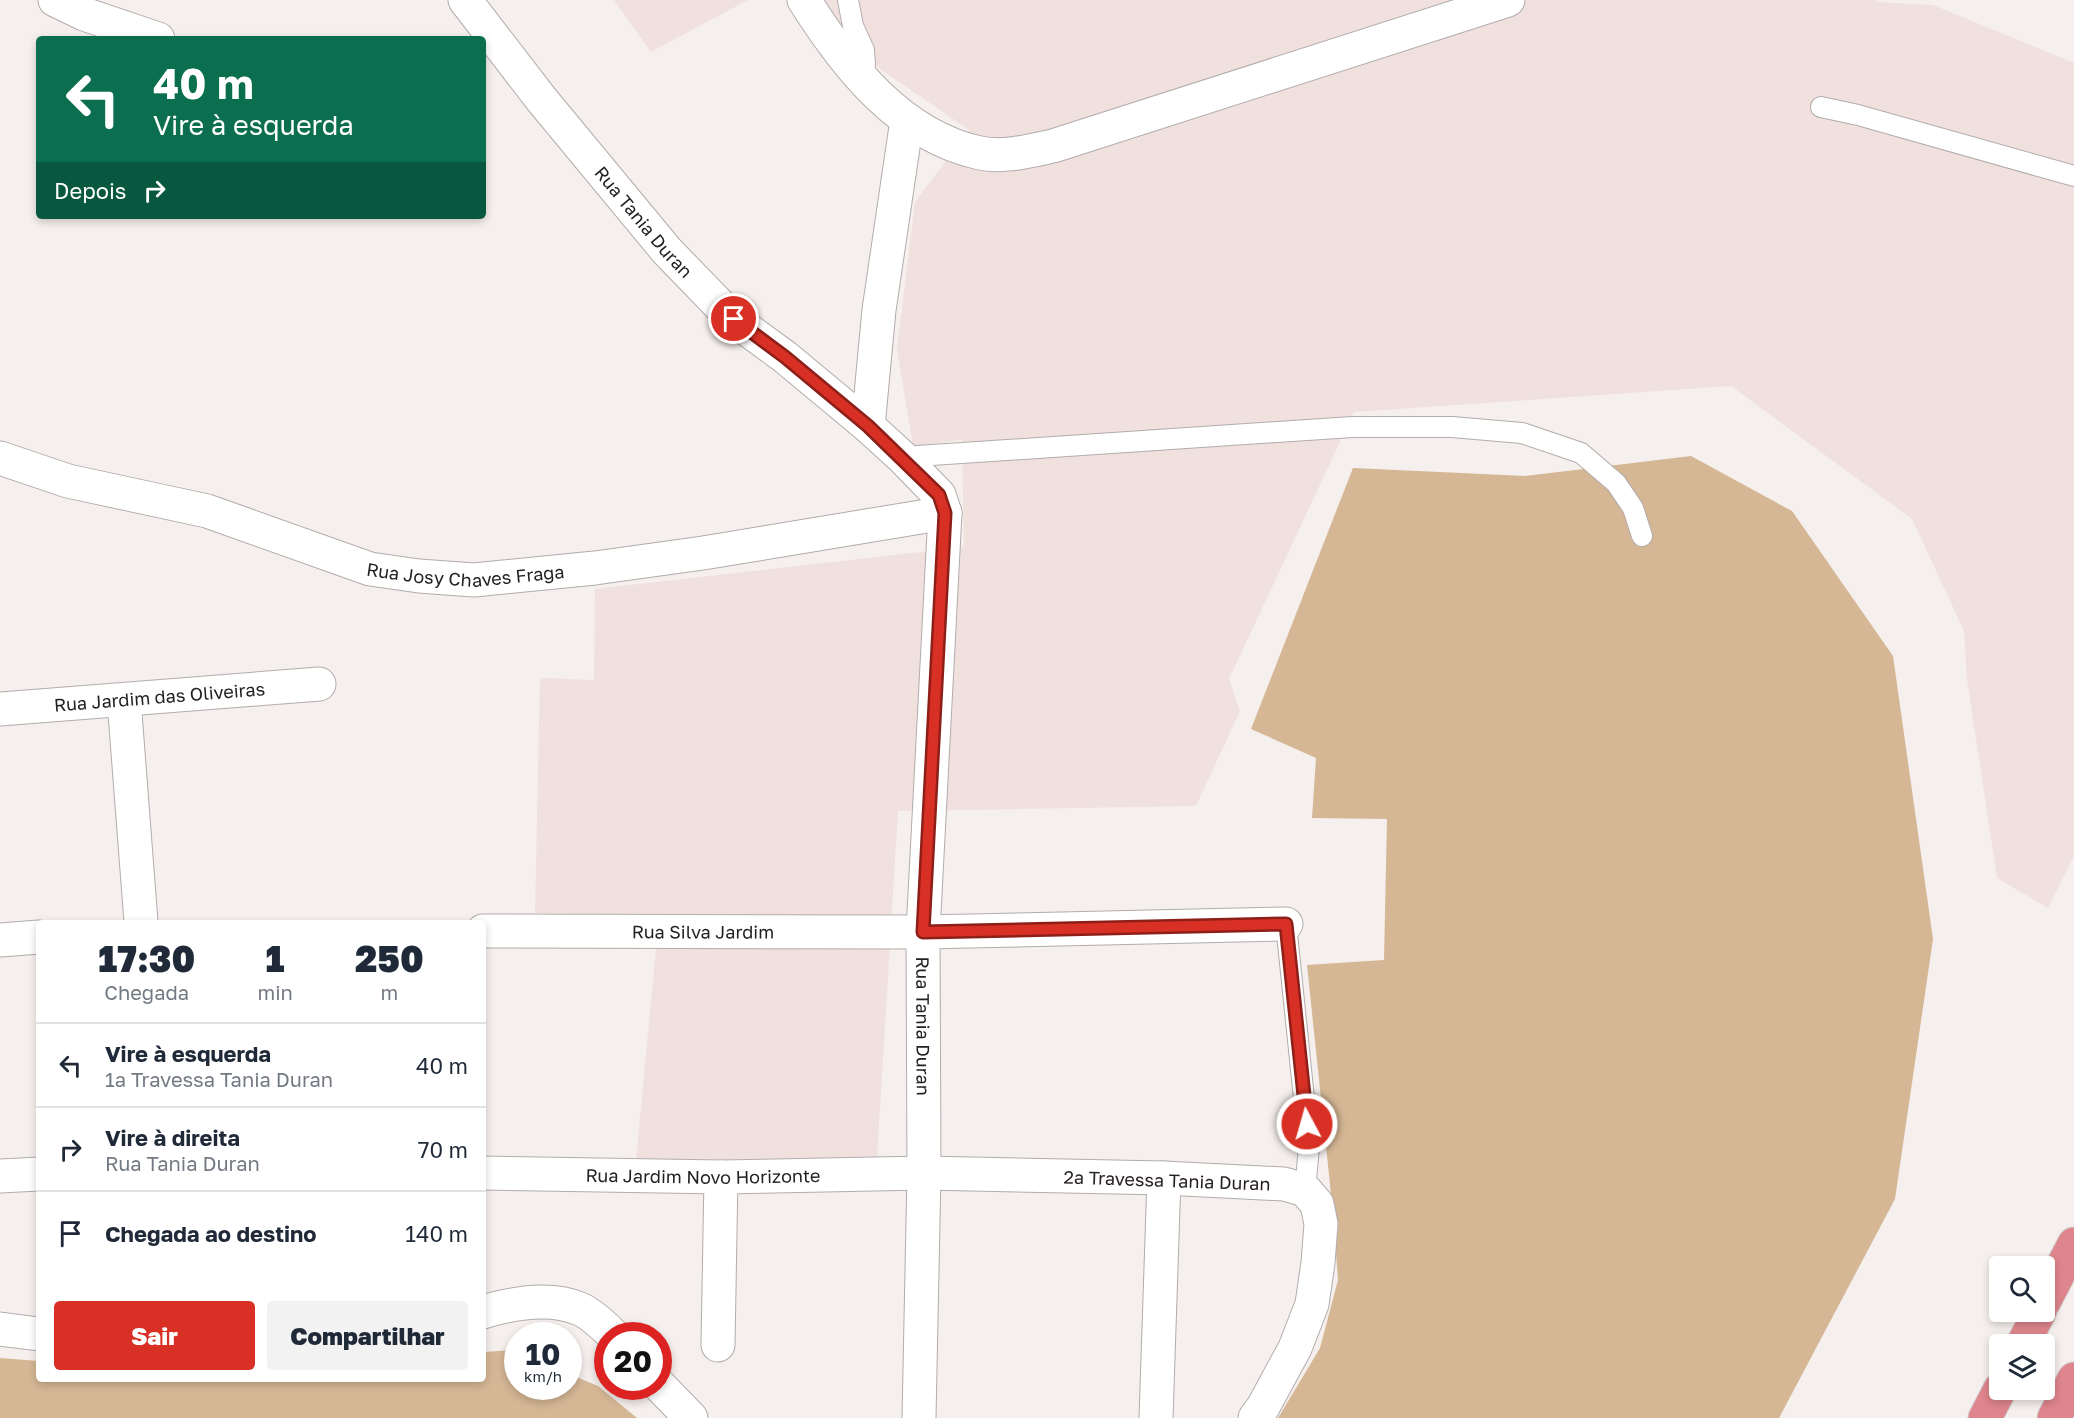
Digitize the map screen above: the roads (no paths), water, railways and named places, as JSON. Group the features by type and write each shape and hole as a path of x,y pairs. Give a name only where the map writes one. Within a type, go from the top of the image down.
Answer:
{"highway":[{"path":"2055,1281 2074,1244"},
{"path":"2054,1418 2074,1379"},
{"path":"1985,1418 1994,1400"}],"street":[{"path":"55,0 84,14 149,36"},
{"name":"Rua Tania Duran","path":"465,0 542,100 667,251 734,319 785,357 902,457 939,495 945,513 923,932 924,1173 919,1418"},
{"path":"804,0 831,41 863,81 907,120 946,142 982,154 1017,153 1053,147 1508,0"},
{"path":"868,426 879,310 907,120"},
{"name":"Rua Josy Chaves Fraga","path":"0,458 68,481 207,511 370,569 474,580 595,568 703,553 945,513"},
{"name":"Rua Jardim das Oliveiras","path":"0,709 319,684"},
{"path":"124,700 141,920"},
{"name":"Rua Silva Jardim","path":"486,931 923,932 1286,924"},
{"path":"0,940 36,937"},
{"name":"Rua Jardim Novo Horizonte","path":"486,1173 721,1177 924,1173"},
{"name":"2ª Travessa Tania Duran","path":"924,1173 1164,1178 1284,1184 1305,1190"},
{"path":"0,1176 36,1174"},
{"path":"718,1345 721,1177"},
{"path":"1156,1418 1164,1178"},
{"path":"1255,1418 1295,1348 1312,1304 1321,1224 1317,1204 1305,1190"},
{"path":"486,1311 509,1304 554,1302 581,1309 597,1322"},
{"path":"0,1329 36,1334"},
{"path":"672,1398 691,1418"}],"lane":[{"path":"848,0 853,26 864,50 863,81"},
{"path":"1821,106 2074,176"},
{"path":"902,457 1352,427 1452,427 1522,433 1581,453 1616,483 1633,508 1642,536"},
{"path":"1286,924 1309,1147 1305,1190"}]}
